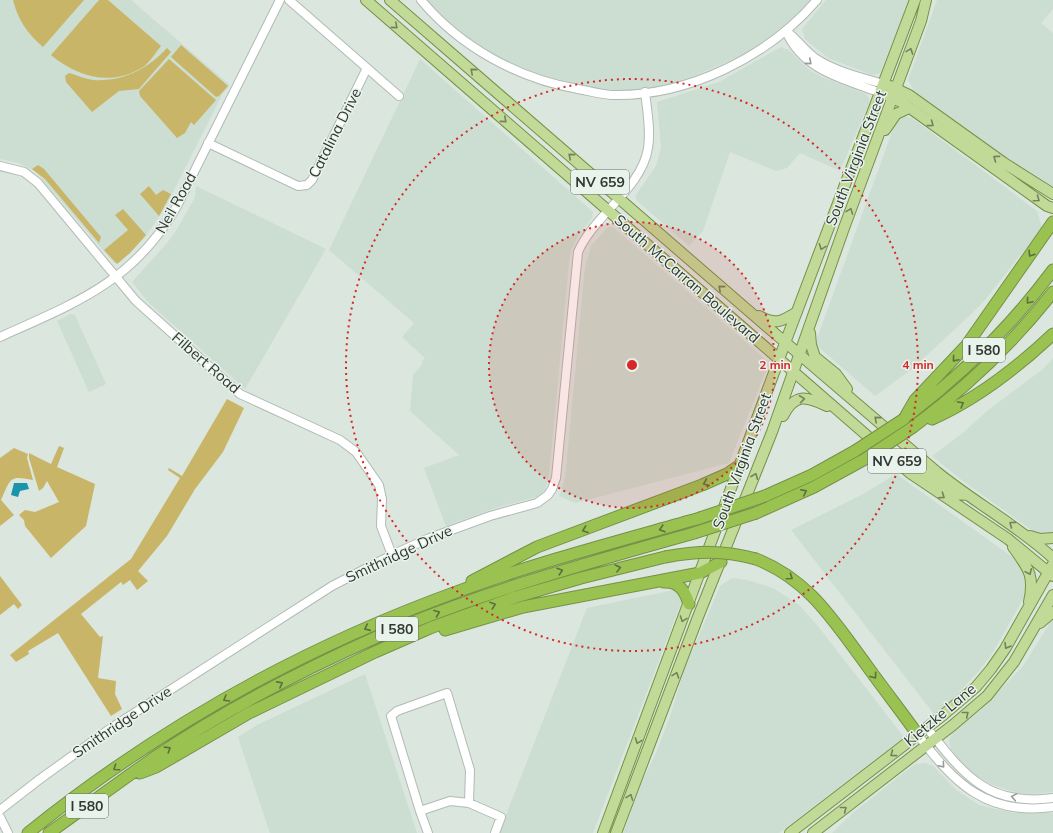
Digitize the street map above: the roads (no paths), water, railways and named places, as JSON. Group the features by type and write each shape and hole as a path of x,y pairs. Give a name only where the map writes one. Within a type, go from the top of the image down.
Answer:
{"highway":[{"path":"904,419 915,400 966,346 1053,222"},
{"name":"I 580","path":"31,831 128,760 183,724 240,691 347,637 429,602 521,570 700,518 765,496 812,474 855,451 904,419 953,380 991,343 1021,310 1053,270"},
{"name":"I 580","path":"49,833 162,753 249,701 305,671 382,635 497,591 694,533 756,513 814,487 865,460 914,427 944,404 987,365 1022,329 1053,292"},
{"path":"914,427 964,402 1015,367 1053,334"},
{"path":"429,602 537,547 702,485 727,474 740,465"},
{"path":"124,779 156,767 249,713 328,674 375,652 462,616 581,578 665,557 704,551 735,554 756,559 784,573 808,591 834,620 918,735"},
{"path":"328,674 430,635 493,615 647,582 700,573 721,562"},
{"path":"647,582 667,582 678,585 685,593 689,604"}],"main road":[{"name":"South McCarran Boulevard","path":"366,0 779,360 910,472 1052,571"},
{"name":"South McCarran Boulevard","path":"390,0 785,343 946,479 1025,534 1053,558"},
{"name":"South Virginia Street","path":"616,833 794,373 844,228 874,149 888,91 915,0"},
{"name":"South Virginia Street","path":"603,833 797,312 888,91 921,21 926,0"},
{"path":"888,91 909,108 1047,206 1053,208"},
{"path":"888,91 1053,194"},
{"path":"874,149 896,114 909,108"},
{"path":"745,308 769,321 775,322 781,322 797,312"},
{"path":"810,327 811,345 815,357 836,374 856,402"},
{"path":"765,451 787,408 797,399 809,398 817,401 850,421"},
{"path":"910,472 915,469 919,470 954,494 968,495"},
{"path":"1025,534 1040,539 1053,538"},
{"path":"1008,539 1029,569 1032,578 1026,612"},
{"name":"Kietzke Lane","path":"790,833 927,728 981,681 999,657 1052,571"},
{"name":"Kietzke Lane","path":"813,833 936,738 987,696 1005,675 1053,595"},
{"path":"1023,647 1038,626 1053,612"},
{"path":"655,694 667,699"},
{"path":"598,833 611,812"}],"street":[{"name":"Neil Road","path":"0,337 81,300 117,278 139,257 164,228 177,206 280,0"},
{"path":"290,0 399,96"},
{"path":"421,0 435,15 475,48 522,74 556,85 594,93 614,95 645,92 677,86 716,72 757,52 786,31 817,0"},
{"path":"786,31 797,38 810,53 820,61 888,91"},
{"name":"Catalina Drive","path":"208,143 298,186 306,185 312,180 367,68"},
{"name":"Smithridge Drive","path":"0,810 111,728 302,604 345,579 392,555 455,528 537,503 548,495 555,483 576,260 582,243 642,167 648,149 649,132 645,92"},
{"name":"Filbert Road","path":"0,166 16,168 24,172 38,183 136,301 240,394 340,440 356,452 380,485 382,499 381,526 392,555"},
{"path":"428,833 391,716 397,711 447,693 470,770 469,803"},
{"path":"927,728 960,768 984,787 1015,798 1053,798"},
{"path":"918,735 958,782 985,800 1010,808 1038,809 1053,807"},
{"path":"420,811 450,801 469,803 501,817 495,833"},
{"path":"0,817 8,833"}],"water":[{"path":"14,483 27,483 29,489 20,491 18,497 11,495"}]}
